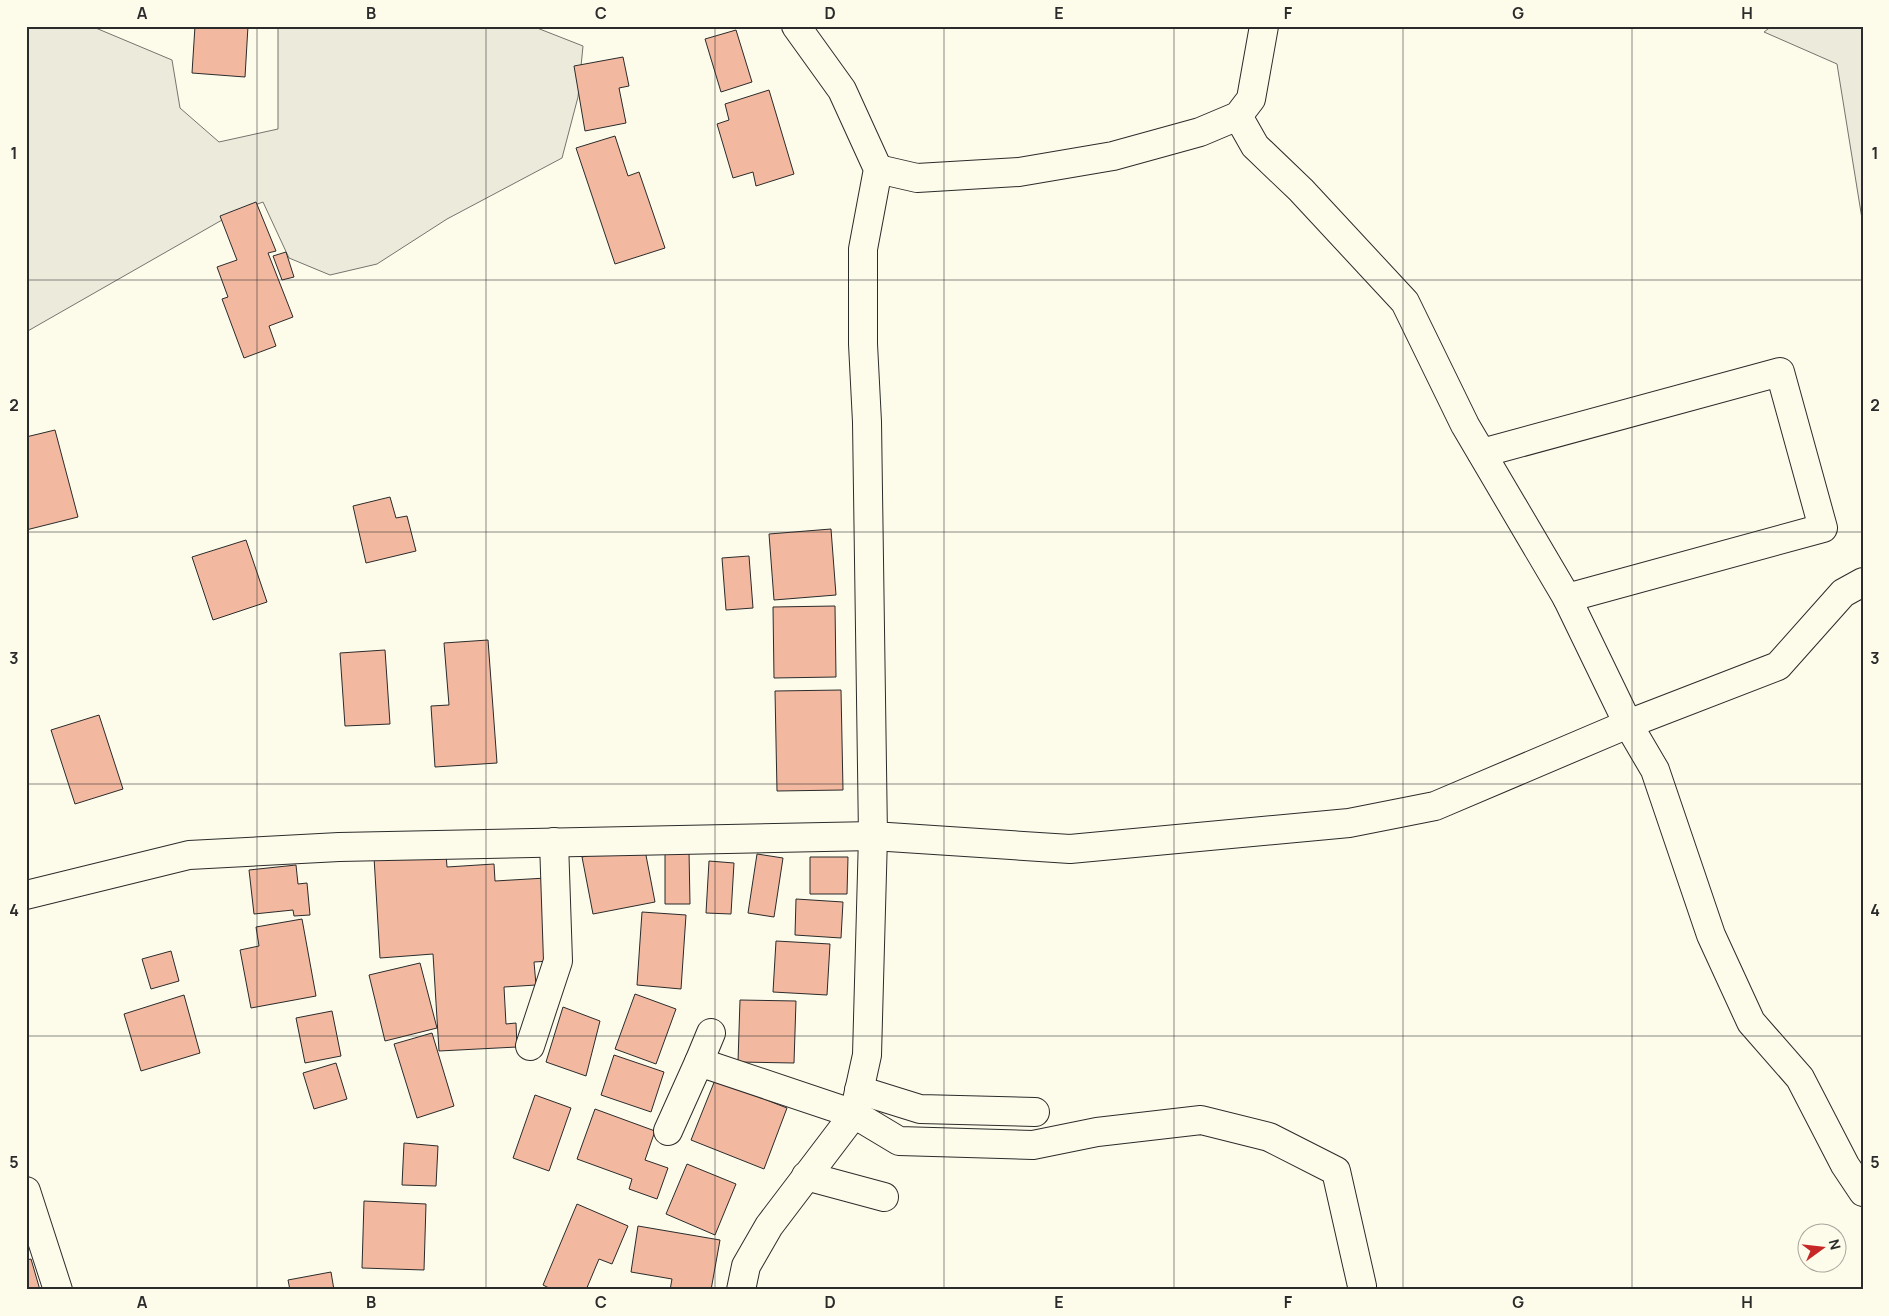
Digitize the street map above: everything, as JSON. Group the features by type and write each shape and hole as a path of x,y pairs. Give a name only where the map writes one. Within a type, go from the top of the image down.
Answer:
{"street":[{"path":"741,1290 746,1266 769,1226 806,1176 856,1102 867,1055 873,836 868,422 863,344 863,249 878,169 842,90 796,26"},
{"path":"878,169 917,178 1019,172 1113,156 1200,132 1238,116 1251,99 1264,26"},
{"path":"1238,116 1255,146 1301,190 1405,302 1465,425 1566,598 1628,724 1655,770 1711,935 1751,1022 1800,1078 1845,1165 1863,1192"},
{"path":"1482,454 1780,372 1823,528 1566,598"},
{"path":"26,895 189,854 339,847 873,836 1070,849 1349,823 1435,806 1628,724 1778,666 1843,593 1863,582"},
{"path":"530,1046 558,961 554,842"},
{"path":"668,1131 711,1033"},
{"path":"699,1062 856,1102 920,1109 1035,1112"},
{"path":"856,1102 899,1141 1032,1145 1097,1132 1201,1120 1269,1136 1336,1171 1362,1286"},
{"path":"806,1176 884,1197"},
{"path":"26,1191 58,1290"}],"shaded area":[{"path":"26,26 91,26 172,60 180,108 219,142 278,129 278,26 532,26 583,46 578,97 562,158 447,219 377,264 330,275 289,258 263,202 236,212 26,332"},
{"path":"1772,26 1863,26 1863,225 1837,64 1764,32"}],"building":[{"path":"195,26 248,26 245,77 192,73"},
{"path":"736,30 752,82 721,92 705,39"},
{"path":"623,57 629,86 619,88 626,123 585,131 574,66"},
{"path":"769,90 794,174 756,186 753,172 733,178 717,124 729,120 725,104"},
{"path":"615,136 628,176 639,172 665,248 615,264 576,148"},
{"path":"256,202 276,251 268,253 293,317 269,326 276,346 244,358 222,299 228,297 217,267 237,260 220,216"},
{"path":"286,252 294,277 282,280 273,256"},
{"path":"55,430 78,517 26,530 26,437"},
{"path":"390,497 396,518 407,516 416,551 366,563 353,506"},
{"path":"831,529 836,595 774,600 769,534"},
{"path":"246,540 267,602 213,620 192,557"},
{"path":"749,556 753,608 726,610 722,558"},
{"path":"835,606 836,677 774,678 773,607"},
{"path":"488,640 497,763 435,767 431,706 449,705 444,643"},
{"path":"385,650 390,724 345,726 340,653"},
{"path":"841,690 843,790 777,791 775,691"},
{"path":"99,715 123,789 75,804 51,730"},
{"path":"644,845 655,902 593,914 582,857"},
{"path":"689,851 690,904 665,904 665,852"},
{"path":"446,854 447,867 494,864 495,881 546,878 550,961 534,962 536,985 504,987 506,1024 516,1023 517,1047 439,1051 433,954 380,958 374,857"},
{"path":"757,854 783,858 774,917 748,913"},
{"path":"810,857 848,857 847,894 810,894"},
{"path":"709,861 734,863 731,914 706,913"},
{"path":"296,865 298,884 307,883 310,915 294,916 293,910 254,914 249,870"},
{"path":"796,899 843,902 841,938 795,935"},
{"path":"642,912 686,915 681,989 637,985"},
{"path":"302,919 316,996 251,1008 240,950 259,946 256,927"},
{"path":"776,941 830,944 827,995 773,992"},
{"path":"171,951 179,981 151,989 142,959"},
{"path":"420,963 437,1028 385,1041 369,975"},
{"path":"635,994 676,1009 656,1064 615,1049"},
{"path":"184,995 200,1053 141,1071 124,1014"},
{"path":"740,1000 796,1001 794,1063 738,1062"},
{"path":"563,1007 600,1021 586,1076 546,1062"},
{"path":"332,1011 341,1056 305,1063 296,1018"},
{"path":"432,1033 454,1106 417,1118 394,1044"},
{"path":"614,1055 664,1072 651,1112 601,1095"},
{"path":"336,1063 347,1099 314,1109 303,1073"},
{"path":"715,1080 787,1108 764,1169 691,1140"},
{"path":"535,1095 571,1108 549,1171 513,1158"},
{"path":"595,1109 655,1131 645,1160 668,1168 657,1199 629,1189 632,1179 577,1159"},
{"path":"404,1143 438,1146 436,1186 402,1185"},
{"path":"687,1164 736,1184 715,1235 666,1214"},
{"path":"364,1201 426,1204 424,1270 362,1268"},
{"path":"577,1204 628,1226 612,1264 599,1259 586,1290 553,1290 543,1285"},
{"path":"638,1226 720,1240 711,1290 670,1290 672,1279 631,1272"},
{"path":"31,1259 40,1290 26,1290 26,1260"},
{"path":"331,1272 334,1290 290,1290 288,1280"}]}
